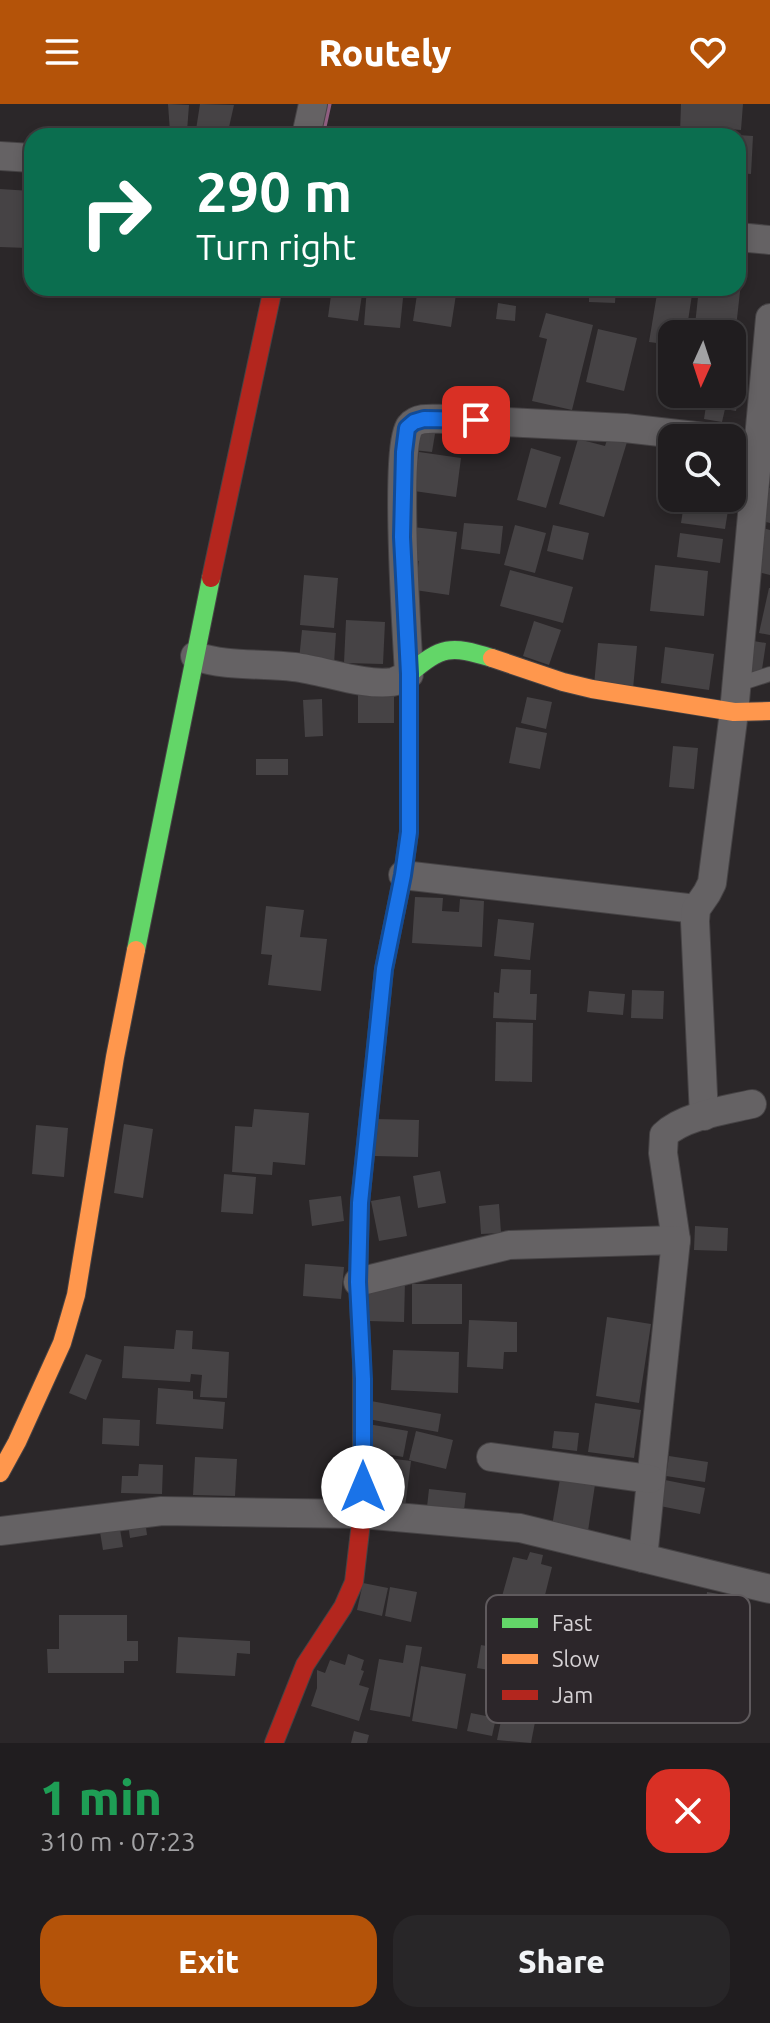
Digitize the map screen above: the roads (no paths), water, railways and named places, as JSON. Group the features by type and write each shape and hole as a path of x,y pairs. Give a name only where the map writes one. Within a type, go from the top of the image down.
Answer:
{"street":[{"path":"308,128 313,104"},
{"path":"0,156 24,158"},
{"path":"746,238 770,240"},
{"path":"0,1473 62,1343 76,1295 115,1057 205,659 272,296"},
{"path":"704,1116 696,909 712,883 735,698 754,443 770,318"},
{"path":"274,1743 305,1665 343,1607 354,1582 362,1514 363,1379 358,1282 360,1203 384,969 409,832 409,674 402,537 407,428 424,419 658,432"},
{"path":"205,659 293,667 394,682 436,652 466,650 577,686 735,698 770,711"},
{"path":"403,875 696,909"},
{"path":"643,1558 676,1240 663,1153 664,1135 671,1128 704,1116 752,1104"},
{"path":"358,1282 509,1245 676,1240"},
{"path":"491,1457 650,1479"},
{"path":"0,1531 162,1511 362,1514 520,1528 770,1589"}],"lane":[{"path":"735,698 770,674"}],"waterway":[{"path":"323,128 328,104"}]}
